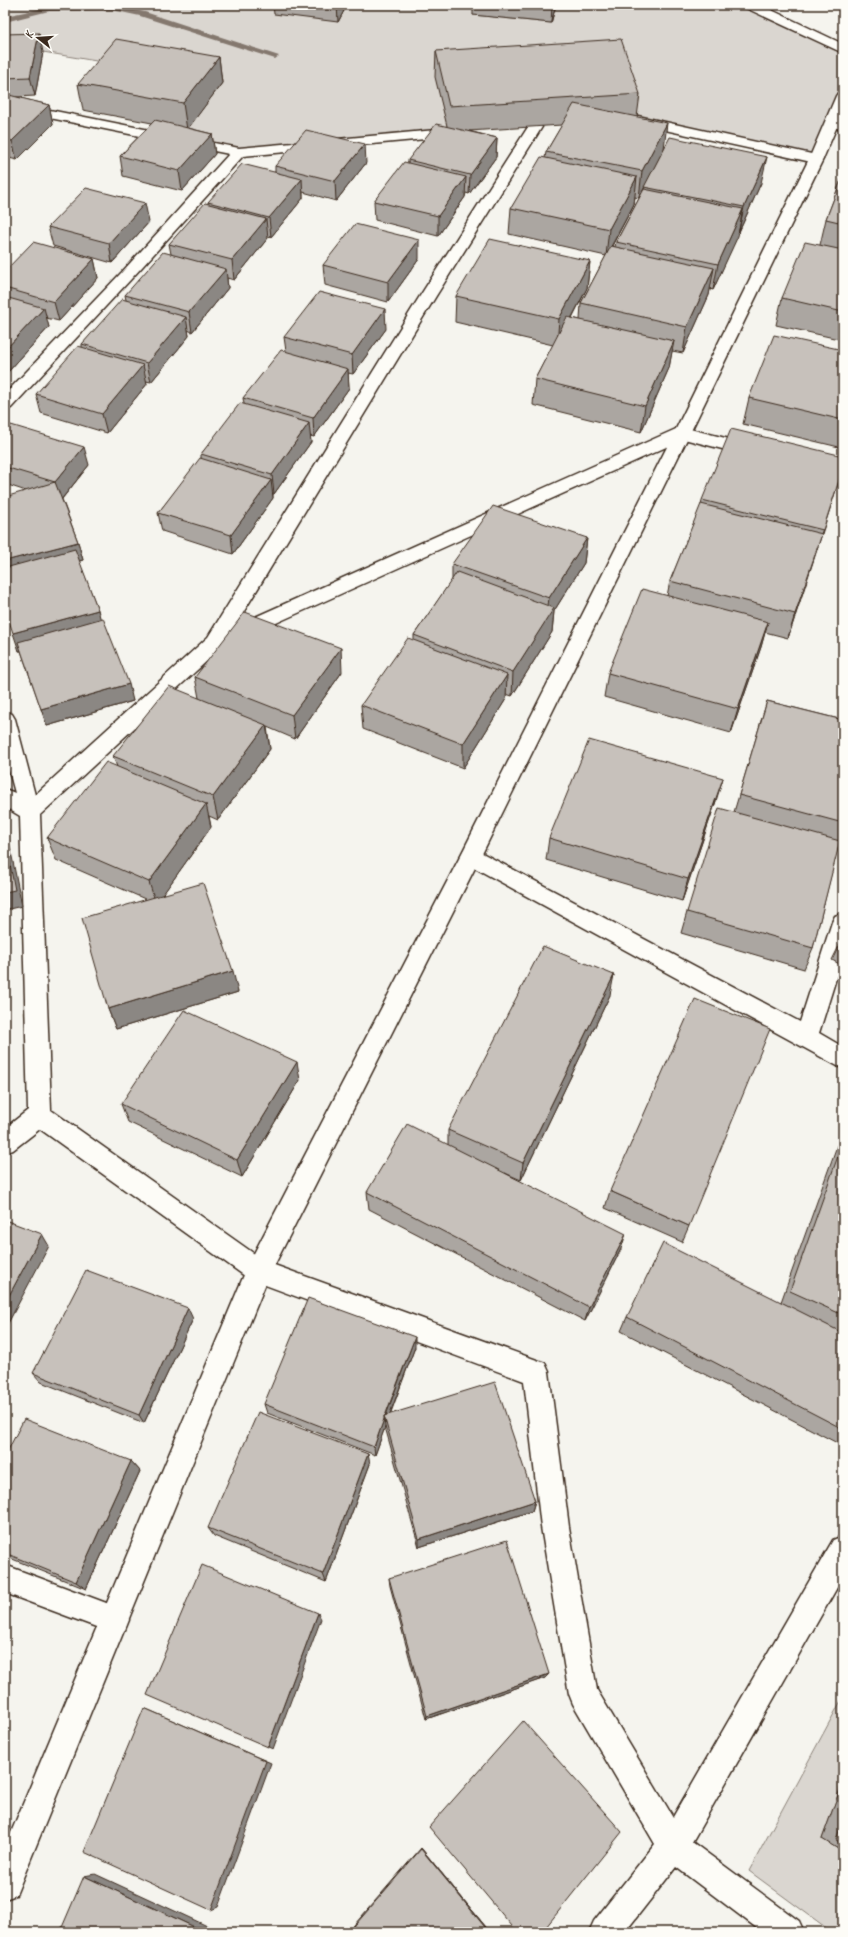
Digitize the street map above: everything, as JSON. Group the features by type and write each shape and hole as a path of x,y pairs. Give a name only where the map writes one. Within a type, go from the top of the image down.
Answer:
{"street":[{"path":"751,5 843,49"},
{"path":"5,1884 258,1271 472,856 816,159 838,124 843,96"},
{"path":"5,105 239,152 472,131"},
{"path":"621,121 637,120 816,159"},
{"path":"30,812 215,642 428,296 535,127"},
{"path":"5,404 127,275 239,152"},
{"path":"215,642 682,433 766,454"},
{"path":"5,719 30,812 40,1115"},
{"path":"5,797 30,812"},
{"path":"472,856 806,1037 843,1059"},
{"path":"806,1037 843,922"},
{"path":"5,1142 40,1115"},
{"path":"40,1115 258,1271 536,1372 555,1527 583,1694 673,1846 788,1932"},
{"path":"605,1932 673,1846 843,1550"},
{"path":"5,1579 115,1620"}],"shaded area":[{"path":"5,5 279,5 338,22 347,5 476,5 473,15 551,23 556,5 751,5 843,49 843,125 832,123 816,159 436,77 449,133 239,152 178,140 120,65 43,52 5,53"},
{"path":"843,1697 843,1781 822,1839 843,1852 843,1932 832,1932 749,1871"}],"building":[{"path":"39,33 30,77 5,78 5,34"},
{"path":"116,39 219,57 183,103 78,84"},
{"path":"621,39 640,94 449,106 436,51"},
{"path":"5,94 49,105 12,141 5,139"},
{"path":"574,104 667,123 642,171 546,152"},
{"path":"155,120 212,134 179,171 120,156"},
{"path":"436,124 497,138 470,175 408,160"},
{"path":"306,130 365,144 335,181 275,166"},
{"path":"670,137 767,157 744,207 644,187"},
{"path":"541,157 637,177 609,229 511,208"},
{"path":"404,162 466,177 438,216 374,201"},
{"path":"242,164 302,179 269,218 208,202"},
{"path":"843,175 843,223 826,219"},
{"path":"86,188 145,203 109,243 48,227"},
{"path":"644,189 743,209 718,264 616,242"},
{"path":"205,203 266,219 232,260 169,244"},
{"path":"355,224 419,240 388,282 323,265"},
{"path":"490,239 590,261 559,319 456,296"},
{"path":"33,242 94,259 54,302 5,288 5,271"},
{"path":"805,242 843,250 843,312 782,298"},
{"path":"611,246 714,268 687,327 581,303"},
{"path":"163,252 226,269 189,312 125,295"},
{"path":"319,292 385,309 352,355 284,337"},
{"path":"5,297 44,308 5,350"},
{"path":"122,299 186,317 147,363 82,344"},
{"path":"567,317 674,341 645,406 535,379"},
{"path":"774,335 843,350 843,420 749,398"},
{"path":"78,346 143,365 102,414 36,394"},
{"path":"281,350 348,369 313,418 243,398"},
{"path":"240,403 309,423 272,475 201,454"},
{"path":"11,425 84,447 55,482 5,467 5,432"},
{"path":"731,429 843,456 843,468 823,530 702,500"},
{"path":"200,458 271,480 231,535 158,513"},
{"path":"55,482 78,542 5,561 5,497"},
{"path":"701,504 822,534 795,614 670,581"},
{"path":"493,506 587,538 549,598 452,564"},
{"path":"75,549 98,610 13,633 5,609 5,568"},
{"path":"457,572 554,608 513,672 414,635"},
{"path":"642,589 768,622 738,709 608,673"},
{"path":"245,612 341,648 292,715 195,677"},
{"path":"103,618 129,684 41,709 18,642"},
{"path":"408,638 507,675 463,744 361,705"},
{"path":"169,686 266,725 213,797 113,756"},
{"path":"767,701 843,720 843,823 739,795"},
{"path":"589,740 723,778 688,879 549,838"},
{"path":"106,762 206,804 149,882 47,838"},
{"path":"719,808 840,841 813,948 687,912"},
{"path":"5,839 15,890 5,892"},
{"path":"203,883 233,971 108,1009 82,918"},
{"path":"543,946 614,975 523,1163 448,1130"},
{"path":"695,999 770,1029 689,1226 610,1191"},
{"path":"184,1010 297,1062 237,1160 121,1104"},
{"path":"407,1124 626,1234 589,1307 367,1192"},
{"path":"843,1142 843,1315 790,1291"},
{"path":"5,1220 42,1234 5,1303"},
{"path":"663,1243 843,1333 843,1429 627,1317"},
{"path":"86,1270 188,1308 139,1415 33,1373"},
{"path":"308,1298 415,1337 384,1416 374,1447 264,1404"},
{"path":"495,1382 535,1501 419,1539 384,1416"},
{"path":"258,1412 368,1454 323,1574 208,1528"},
{"path":"24,1419 131,1461 76,1582 5,1553 5,1456"},
{"path":"507,1540 549,1674 427,1716 389,1578"},
{"path":"202,1565 318,1613 268,1747 147,1695"},
{"path":"144,1708 266,1761 211,1910 84,1852"},
{"path":"523,1721 622,1832 542,1932 517,1932 429,1827"},
{"path":"843,1819 843,1844 836,1840"},
{"path":"421,1849 489,1932 349,1932"},
{"path":"84,1876 205,1932 60,1932"}],"waterway":[{"path":"5,19 49,9 112,8 142,14 275,56"}]}
